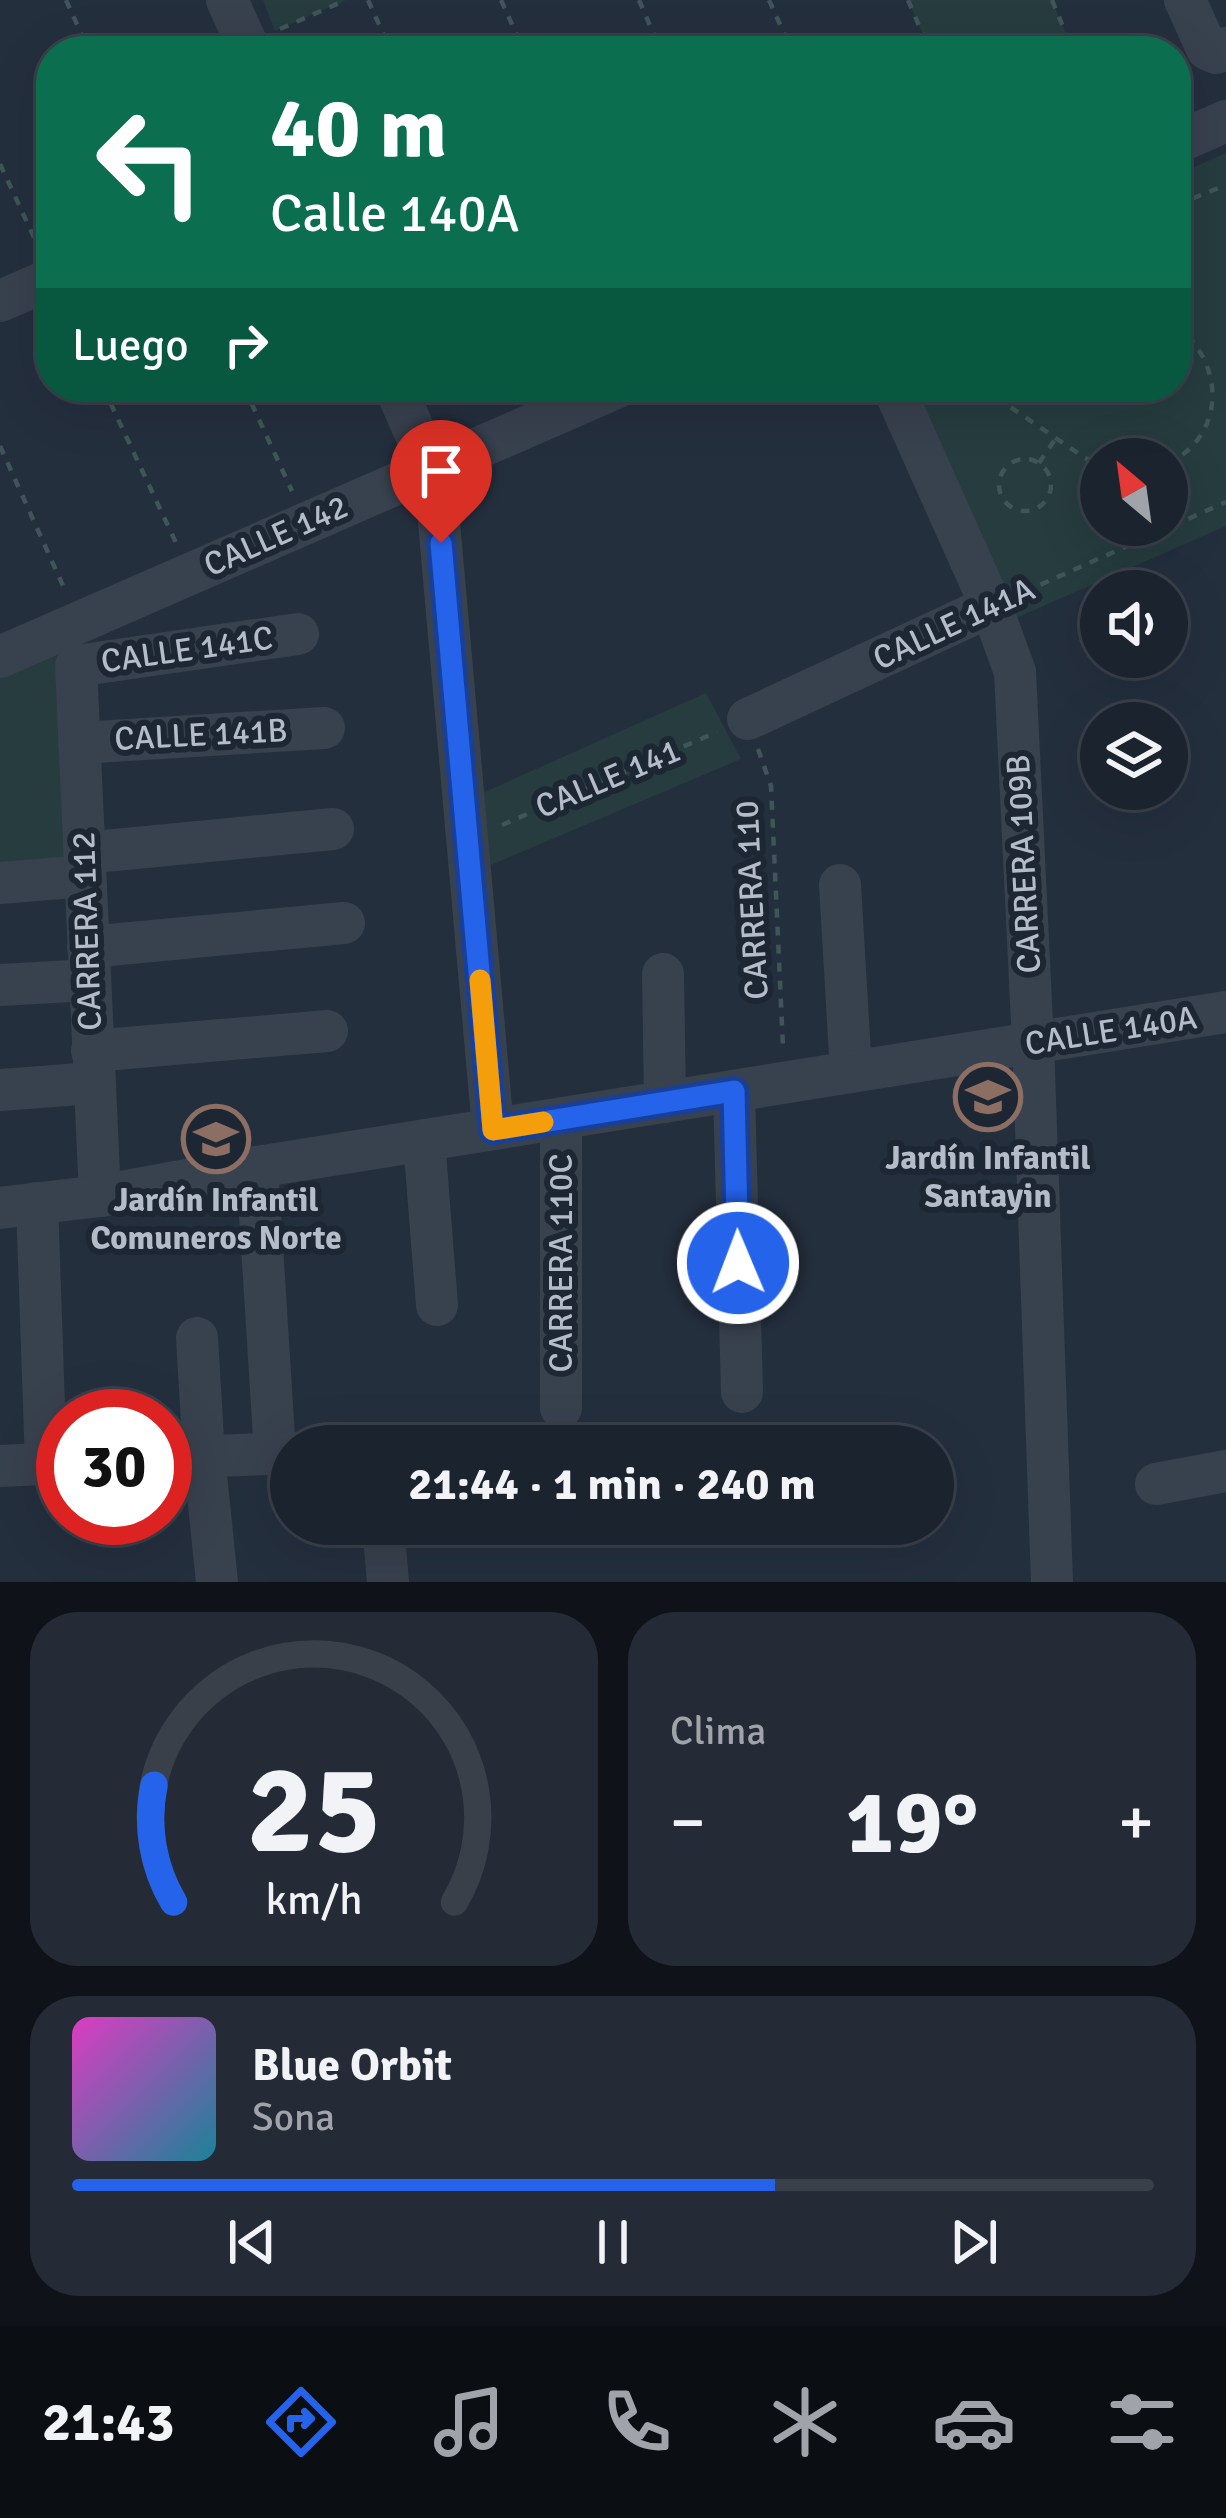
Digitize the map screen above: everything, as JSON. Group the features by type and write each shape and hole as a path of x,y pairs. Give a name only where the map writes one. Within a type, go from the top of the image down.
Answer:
{"street":[{"path":"227,0 243,36"},
{"path":"1185,0 1207,49 1221,51"},
{"path":"1191,136 1226,121"},
{"path":"0,301 36,275"},
{"path":"401,402 430,469 437,500 493,1130"},
{"name":"CALLE 142","path":"0,657 584,402"},
{"name":"CARRERA 109B","path":"900,402 991,606 1015,672 1052,1582"},
{"name":"CALLE 141A","path":"748,719 991,606"},
{"name":"CALLE 141C","path":"76,666 298,634"},
{"name":"CARRERA 112","path":"76,666 100,1196"},
{"name":"CALLE 141B","path":"79,742 324,728"},
{"path":"0,883 84,865 333,829"},
{"path":"840,885 851,1072"},
{"path":"0,985 88,963 344,923"},
{"path":"663,974 665,1102"},
{"name":"CALLE 140A","path":"18,1206 1226,1012"},
{"path":"0,1090 93,1066 327,1031"},
{"path":"734,1091 742,1392"},
{"name":"CARRERA 110C","path":"561,1119 561,1408"},
{"path":"424,1141 437,1305"},
{"path":"257,1167 280,1425"},
{"path":"18,1206 44,1389"},
{"path":"191,1389 197,1338"},
{"path":"192,1457 270,1454"},
{"path":"0,1466 36,1464"},
{"path":"1156,1484 1226,1471"},
{"path":"192,1487 217,1582"},
{"path":"384,1545 388,1582"}],"path":[{"path":"66,0 82,36"},
{"path":"271,36 346,0"},
{"path":"368,0 384,36"},
{"path":"501,0 517,36"},
{"path":"639,0 655,36"},
{"path":"769,0 785,36"},
{"path":"908,0 924,36"},
{"path":"1052,0 1067,36"},
{"path":"0,164 36,243"},
{"path":"1191,198 1226,185"},
{"path":"1191,205 1194,197"},
{"path":"1188,452 1205,436 1215,408 1213,376 1191,340"},
{"path":"111,402 190,574"},
{"path":"251,402 307,523"},
{"path":"1004,402 1080,454"},
{"path":"1039,463 1056,437"},
{"path":"0,446 80,622"},
{"path":"1026,459 1039,463 1051,486 1047,500 1023,512 1010,507 1001,497 1003,471 1026,459"},
{"name":"CALLE 141A","path":"991,606 1226,502"},
{"name":"CALLE 141","path":"468,840 748,719"},
{"name":"CARRERA 110","path":"748,719 771,786 785,1083"}],"green space":[{"path":"263,0 346,0 275,31"},
{"path":"908,0 1052,0 1067,36 924,36"},
{"path":"1226,153 1226,526 1188,543 1188,438 1080,438 1080,546 1180,546 1126,570 1080,570 1080,590 1014,619 920,402 1191,402 1191,168"},
{"path":"70,646 82,863 0,873 0,677"},
{"path":"706,693 741,759 486,867 478,795"}],"slow traffic":[{"path":"480,980 493,1130 543,1122"}],"place":[{"name":"Jardín Infantil Santayin","path":"988,1097"},
{"name":"Jardín Infantil Comuneros Norte","path":"216,1139"}],"route":[{"path":"441,543 493,1130 734,1091 738,1263"}]}
